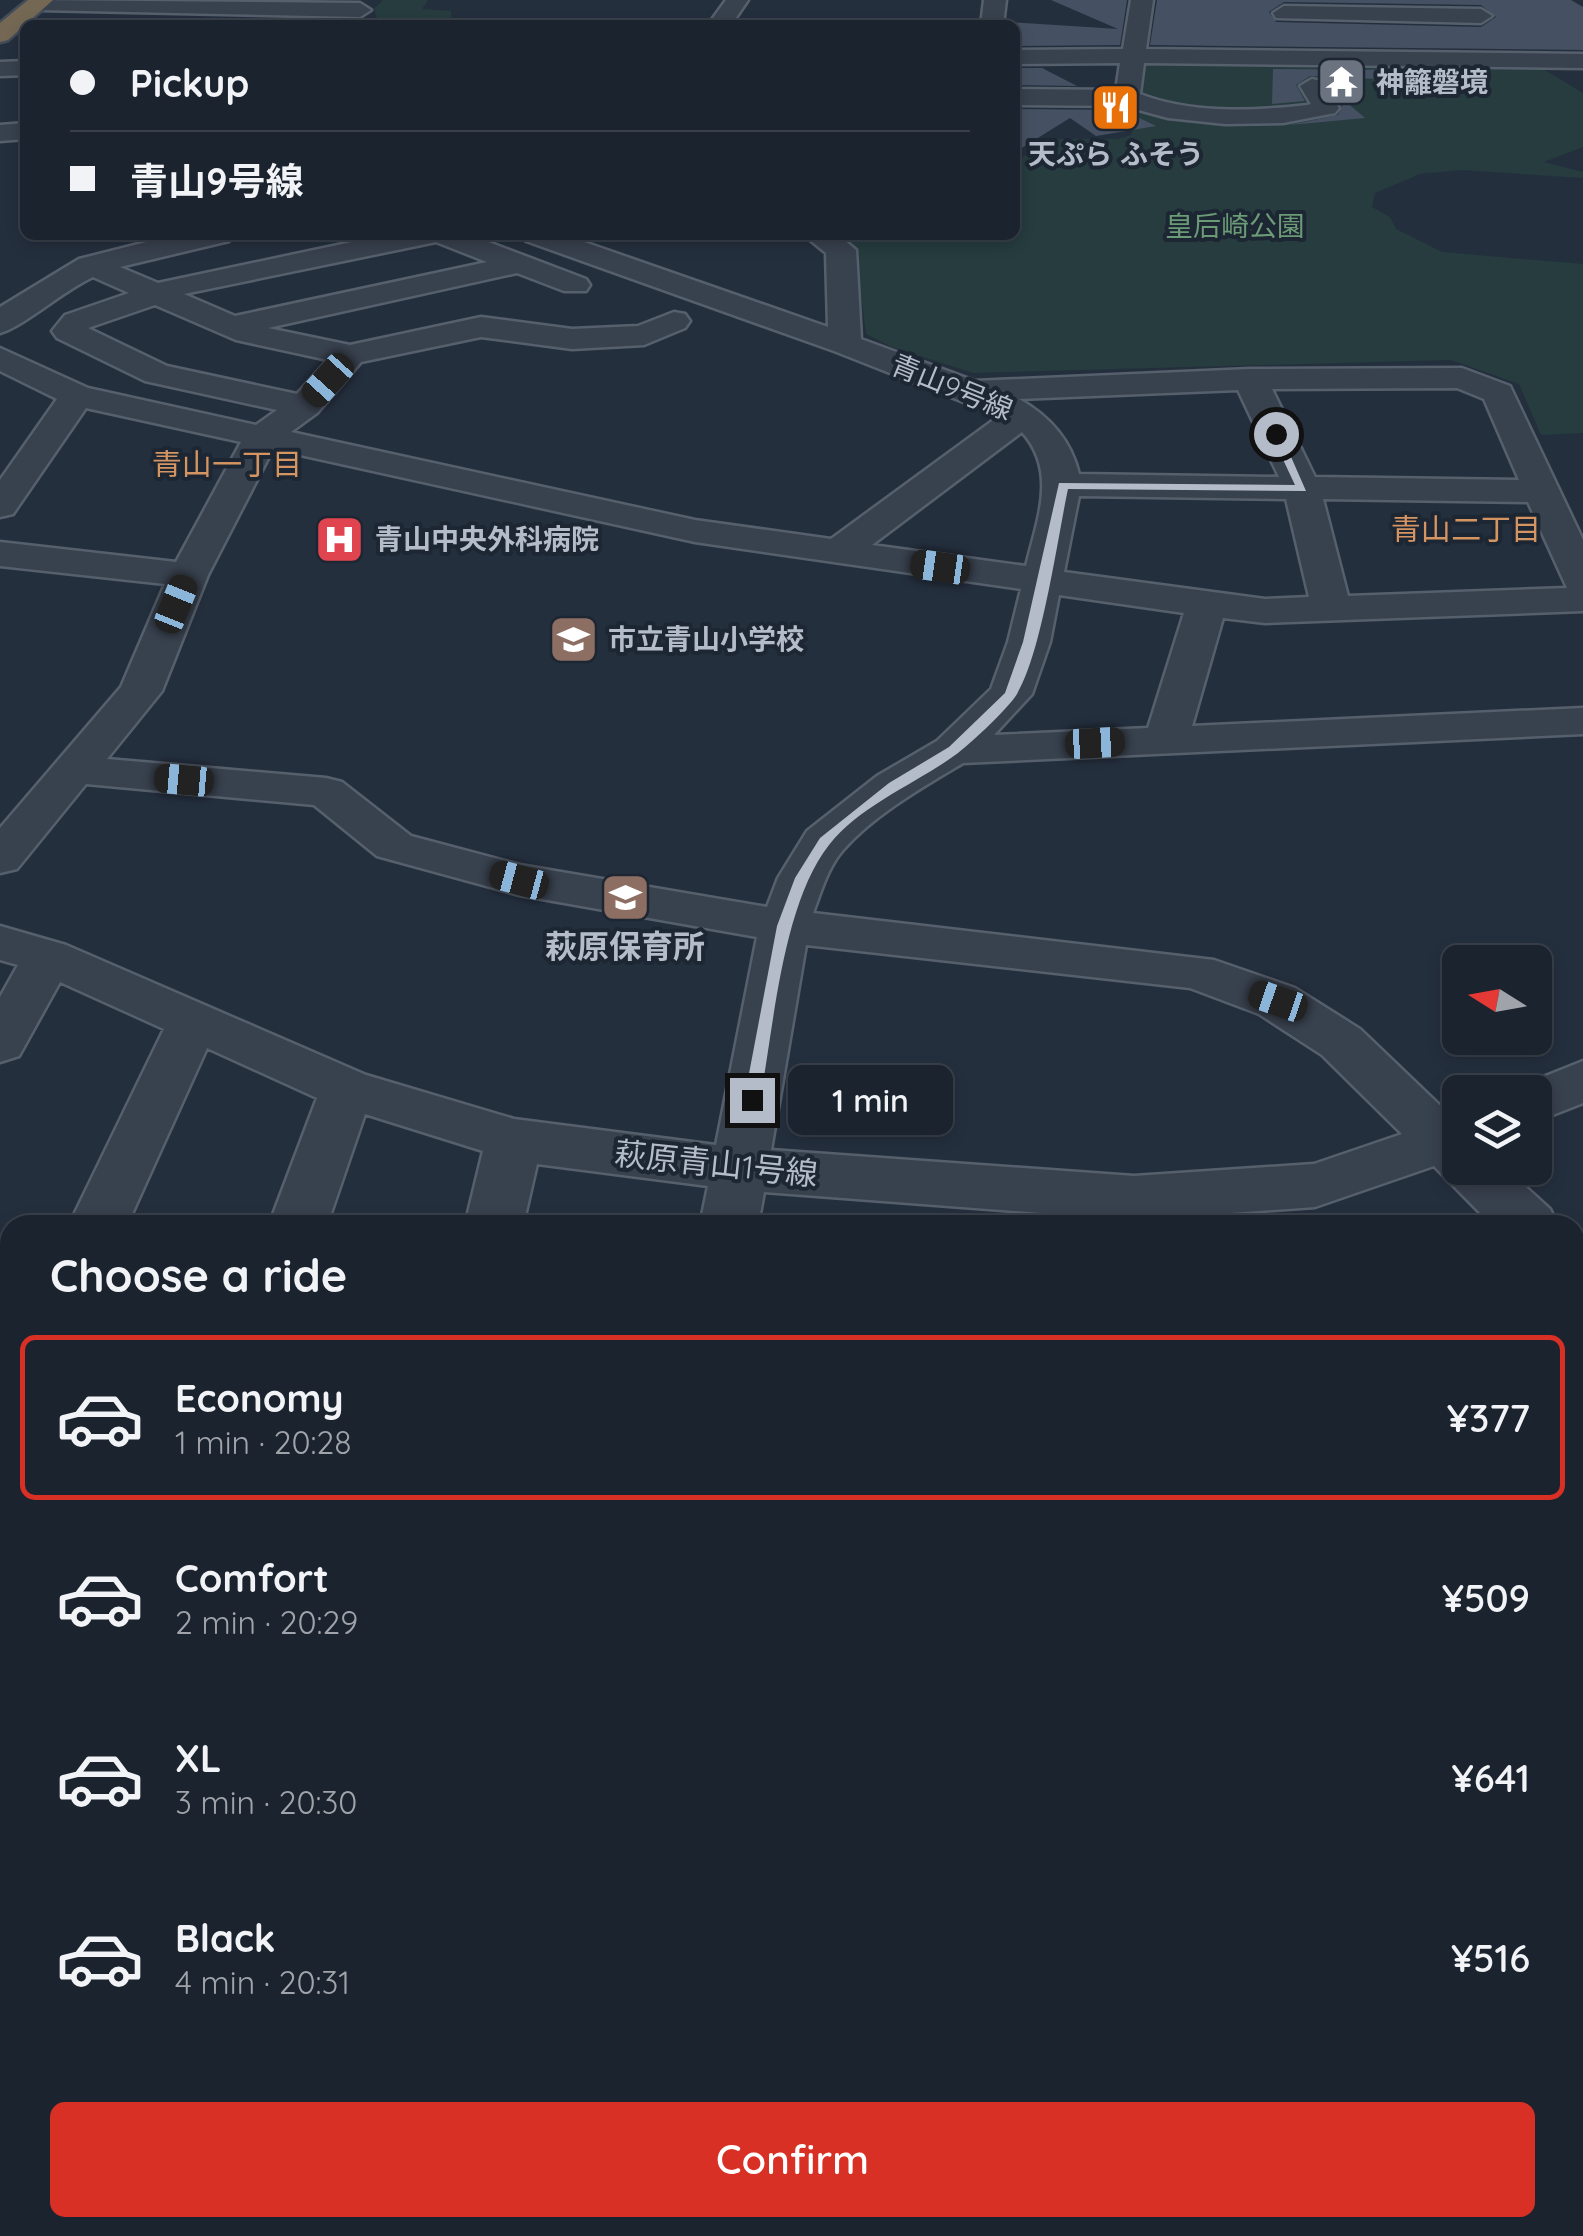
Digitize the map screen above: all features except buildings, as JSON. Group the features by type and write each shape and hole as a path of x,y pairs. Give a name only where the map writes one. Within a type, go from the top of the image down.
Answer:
{"highway":[{"path":"0,17 34,1"},
{"path":"0,36 34,1"}],"street":[{"path":"1127,98 1142,0"},
{"path":"1456,0 1583,66"},
{"path":"34,1 366,12"},
{"path":"1292,55 1283,6 1494,17"},
{"path":"1020,57 1551,51"},
{"path":"1020,96 1127,98 1146,108 1258,117 1309,114 1326,108 1312,86"},
{"path":"1166,127 1236,131 1258,117"},
{"path":"0,323 54,281 176,240"},
{"path":"306,406 157,374 68,331 76,322 153,293 406,240"},
{"path":"455,240 605,296"},
{"name":"青山9号線","path":"549,240 1004,402 1045,435 1060,460 1063,485"},
{"path":"580,252 607,240"},
{"path":"826,240 841,250 845,344"},
{"path":"230,326 519,264"},
{"path":"90,266 230,326 350,355 482,327 572,338 644,334 674,321"},
{"path":"640,309 712,335"},
{"path":"0,858 141,691 188,575 262,436 306,406 350,355"},
{"path":"0,358 77,396 695,531 837,553 1265,610 1583,599"},
{"path":"971,391 1250,379 1462,378 1498,393 1583,583"},
{"path":"1250,379 1302,488 1331,608"},
{"path":"0,506 77,396"},
{"path":"837,553 1023,414"},
{"path":"731,1215 784,926 802,878 824,841 893,786 953,750 1011,694 1029,642 1063,485 1544,490"},
{"path":"0,554 188,575"},
{"path":"1166,740 1207,604"},
{"path":"953,750 1583,721"},
{"path":"78,770 326,792 394,846 519,880 784,926 1196,972 1278,1001 1340,1042 1442,1136"},
{"path":"0,1043 24,950"},
{"name":"萩原青山1号線","path":"24,950 347,1088 514,1140 739,1169 942,1204 1134,1198 1315,1185 1442,1155"},
{"path":"103,1215 194,1020"},
{"path":"1552,1094 1583,1080"},
{"path":"302,1215 347,1088"},
{"path":"496,1215 514,1140"},
{"path":"1491,1185 1520,1215"}],"green space":[{"path":"383,0 428,0 422,9 451,11 452,20 377,20 374,9"},
{"name":"皇后崎公園","path":"1140,57 1540,67 1583,93 1583,147 1544,162 1583,172 1583,178 1461,170 1420,174 1375,193 1372,207 1390,217 1396,229 1442,252 1583,264 1583,433 1541,435 1519,384 1451,360 973,373 892,347 866,334 856,258 848,240 1020,240 1020,159 1051,139 1118,139 1131,135 1138,114"}],"place":[{"name":"神籬磐境","path":"1341,82"},
{"name":"天ぷら ふそう","path":"1116,107"},
{"name":"青山中央外科病院","path":"340,539"},
{"name":"市立青山小学校","path":"573,639"},
{"name":"萩原保育所","path":"625,897"}],"district":[{"name":"青山一丁目","path":"227,465"},
{"name":"青山二丁目","path":"1466,530"}],"route":[{"path":"752,1100 784,926 802,878 824,841 893,786 953,750 1011,694 1029,642 1063,485 1302,488 1276,434"}]}
